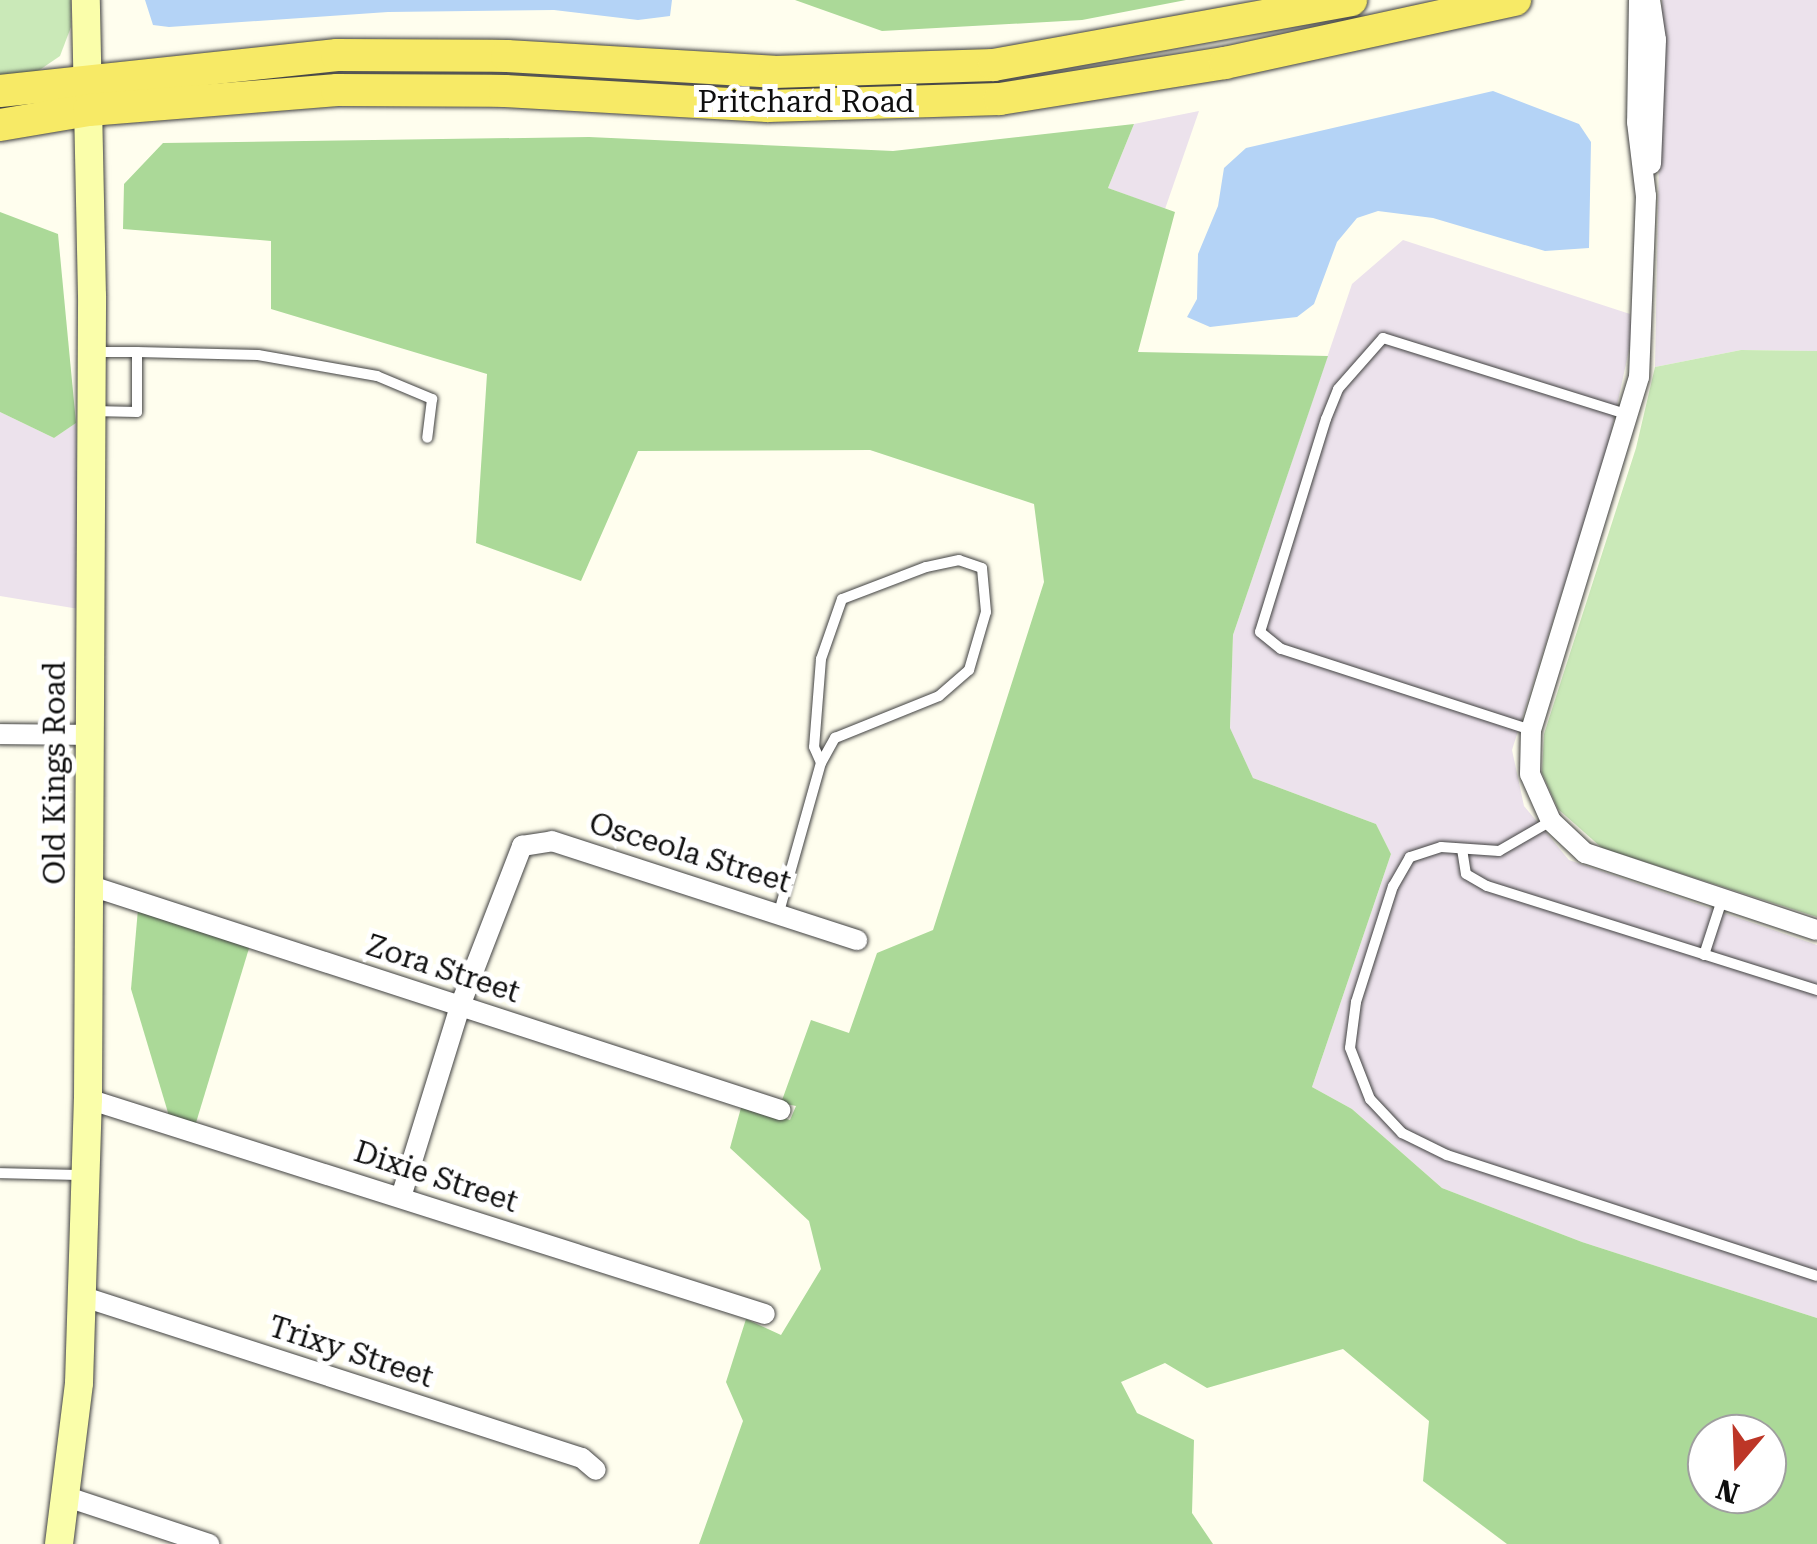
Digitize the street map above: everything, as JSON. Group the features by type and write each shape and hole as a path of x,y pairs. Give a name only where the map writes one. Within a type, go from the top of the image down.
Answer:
{"main road":[{"name":"Pritchard Road","path":"88,95 337,55 508,56 774,72 994,65 1351,0"},
{"name":"Pritchard Road","path":"88,95 505,91 768,106 1000,99 1225,63 1515,0"},
{"path":"0,91 88,95"},
{"path":"0,125 88,95"}],"street":[{"name":"Old Kings Road","path":"60,1544 84,1297 88,1099 92,352 86,0"},
{"path":"1639,0 1638,122 1646,196"},
{"path":"1650,0 1656,57 1646,196 1645,328 1630,416 1530,730 1530,774 1551,821 1585,853 1613,866 1817,930"},
{"path":"0,734 88,735"},
{"name":"Osceola Street","path":"460,1006 511,863 522,846 552,841 857,940"},
{"name":"Zora Street","path":"88,886 780,1110"},
{"path":"401,1197 460,1006"},
{"name":"Dixie Street","path":"88,1099 765,1314"},
{"name":"Trixy Street","path":"84,1297 582,1458 596,1470"},
{"path":"67,1496 209,1544"}],"lane":[{"path":"1530,730 1280,649 1260,632 1326,419 1338,389 1384,338 1630,416"},
{"path":"92,352 258,355 377,376 432,399 427,438"},
{"path":"90,411 137,412 137,352"},
{"path":"779,912 820,763 836,738 939,696 970,670 986,612 982,568 959,560 926,567 842,599 821,659 814,748 820,763"},
{"path":"1551,821 1499,851 1462,849 1410,856 1393,886 1356,1002 1350,1048 1370,1098 1402,1132 1447,1155 1817,1276"},
{"path":"1462,849 1466,874 1487,886 1817,990"},
{"path":"1704,955 1722,900"},
{"path":"0,1173 84,1175"}],"shaded area":[{"path":"1662,0 1817,0 1817,351 1741,350 1655,367"},
{"path":"1199,111 1165,209 1108,188 1134,124"},
{"path":"1403,240 1630,314 1632,336 1608,447 1512,750 1524,806 1569,860 1817,945 1817,1318 1582,1242 1442,1188 1352,1109 1312,1087 1391,854 1376,824 1253,778 1230,729 1233,635 1352,284"},
{"path":"0,412 54,438 76,423 79,609 0,596"}],"green space":[{"path":"0,0 71,0 71,27 60,56 38,71 0,78"},
{"path":"795,0 1186,0 1082,20 882,31"},
{"path":"1134,124 1108,188 1175,212 1138,352 1328,356 1233,635 1230,728 1253,778 1376,824 1391,854 1312,1087 1352,1109 1442,1188 1582,1242 1817,1318 1817,1544 1507,1544 1423,1481 1429,1421 1343,1349 1207,1388 1165,1363 1121,1382 1137,1413 1194,1440 1192,1513 1213,1544 699,1544 743,1421 726,1382 746,1319 781,1335 821,1269 809,1221 730,1148 742,1104 790,1120 796,1106 781,1103 811,1020 849,1033 877,953 933,930 1044,582 1034,504 870,450 638,451 581,581 476,543 487,374 271,309 271,241 123,229 124,184 163,143 589,137 893,151"},
{"path":"0,212 58,234 76,423 54,438 0,412"},
{"path":"1741,350 1817,351 1817,917 1602,848 1558,809 1542,773 1544,734 1636,448 1655,367"},
{"path":"138,909 250,945 195,1126 169,1116 131,989"}],"water":[{"path":"145,0 672,0 670,16 638,20 554,10 388,12 169,27 153,25"},
{"path":"1493,91 1579,124 1591,142 1589,248 1545,251 1433,218 1378,211 1357,218 1337,242 1314,304 1297,317 1210,327 1187,317 1197,299 1198,254 1218,206 1224,168 1246,148"}]}
